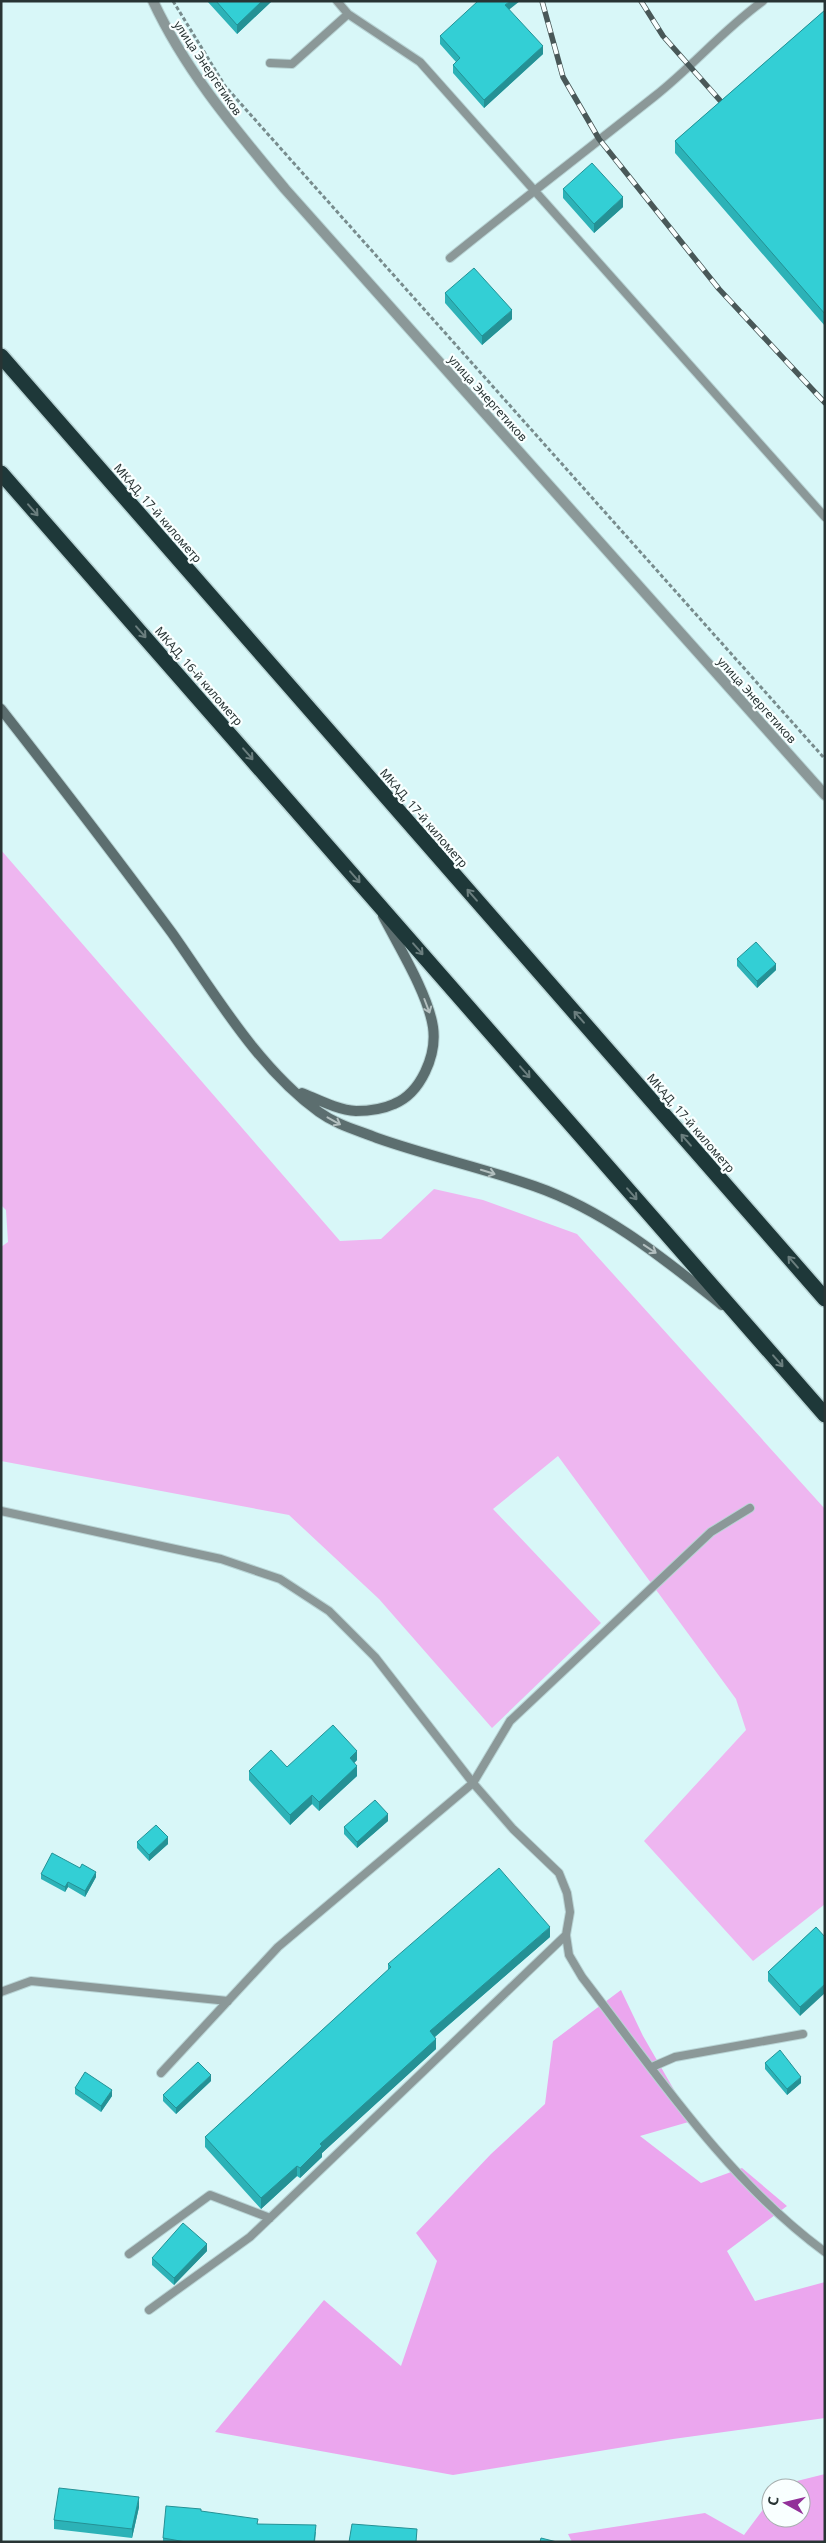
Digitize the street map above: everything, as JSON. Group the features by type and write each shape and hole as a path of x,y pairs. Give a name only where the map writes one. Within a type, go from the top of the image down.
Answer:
{"highway":[{"name":"МКАД, 17-й километр","path":"1,356 825,1299"},
{"name":"МКАД, 16-й километр","path":"1,473 375,900"},
{"path":"375,900 825,1414"}],"main road":[{"path":"1,709 100,834 266,1063 318,1111 338,1124 568,1198 610,1222 656,1252 746,1324"},
{"path":"296,1091 331,1105 347,1109 376,1109 395,1104 417,1086 427,1068 434,1047 429,1008 375,900"}],"street":[{"name":"улица Энергетиков","path":"153,1 165,27 218,110 285,190 825,795"}],"lane":[{"path":"337,1 348,14 420,62 825,516"},
{"path":"450,258 533,190 657,94 738,20 763,1"},
{"path":"270,63 292,64 348,14"},
{"path":"161,2073 278,1947 473,1783 510,1721 712,1532 750,1508"},
{"path":"1,1511 221,1559 280,1579 329,1611 376,1657 473,1783 513,1829 559,1873 567,1893 570,1912 566,1935 569,1955 582,1977 652,2068 719,2152 794,2230 825,2252"},
{"path":"149,2310 250,2236 566,1935"},
{"path":"1,1992 31,1981 228,2001"},
{"path":"652,2068 675,2057 804,2034"},
{"path":"129,2254 210,2195 270,2218"}],"path":[{"path":"173,1 225,86 825,759"}],"shaded area":[{"path":"1,850 340,1241 381,1239 434,1189 483,1200 577,1234 825,1509 825,1904 753,1961 644,1841 746,1730 736,1699 558,1456 493,1509 601,1623 492,1728 379,1599 289,1515 1,1461 1,1247 8,1242 6,1210 1,1205"},
{"path":"621,1990 643,2036 692,2121 640,2136 701,2183 742,2168 787,2206 727,2251 755,2301 825,2282 825,2418 673,2439 453,2475 215,2432 324,2300 401,2366 437,2261 416,2233 491,2154 545,2104 553,2041"},
{"path":"825,2474 825,2542 572,2542 568,2534 705,2513 744,2535 761,2512 761,2528 811,2528 811,2478 809,2478"}],"building":[{"path":"216,1 262,1 237,25"},
{"path":"478,1 510,1 505,5 543,46 484,100 453,65 460,58 440,36"},
{"path":"825,10 825,314 675,141"},
{"path":"592,163 623,197 594,224 563,189"},
{"path":"474,268 512,310 482,336 445,293"},
{"path":"756,942 776,964 757,981 737,959"},
{"path":"333,1725 357,1751 350,1758 357,1766 319,1802 312,1795 290,1815 249,1771 271,1750 287,1767"},
{"path":"375,1800 388,1814 357,1842 344,1827"},
{"path":"156,1825 168,1837 149,1855 137,1842"},
{"path":"52,1853 80,1868 82,1864 96,1872 85,1891 68,1882 65,1887 41,1874"},
{"path":"499,1868 550,1927 430,2031 436,2039 320,2144 322,2146 300,2168 297,2166 261,2198 205,2137 391,1967 388,1964"},
{"path":"816,1927 825,1937 825,1984 800,2007 768,1972"},
{"path":"780,2050 801,2077 787,2089 765,2063"},
{"path":"198,2062 211,2075 176,2108 163,2095"},
{"path":"85,2072 112,2090 101,2106 75,2088"},
{"path":"183,2223 207,2244 174,2278 152,2258"},
{"path":"59,2488 139,2497 132,2529 54,2520"},
{"path":"166,2506 201,2509 201,2511 258,2519 257,2524 316,2525 314,2542 186,2542 163,2538"},
{"path":"352,2524 417,2529 416,2542 349,2542"},
{"path":"541,2538 557,2542 540,2542"}],"railway":[{"path":"542,1 563,77 599,139 719,289 825,403"},
{"path":"641,1 663,36 724,105"}]}
